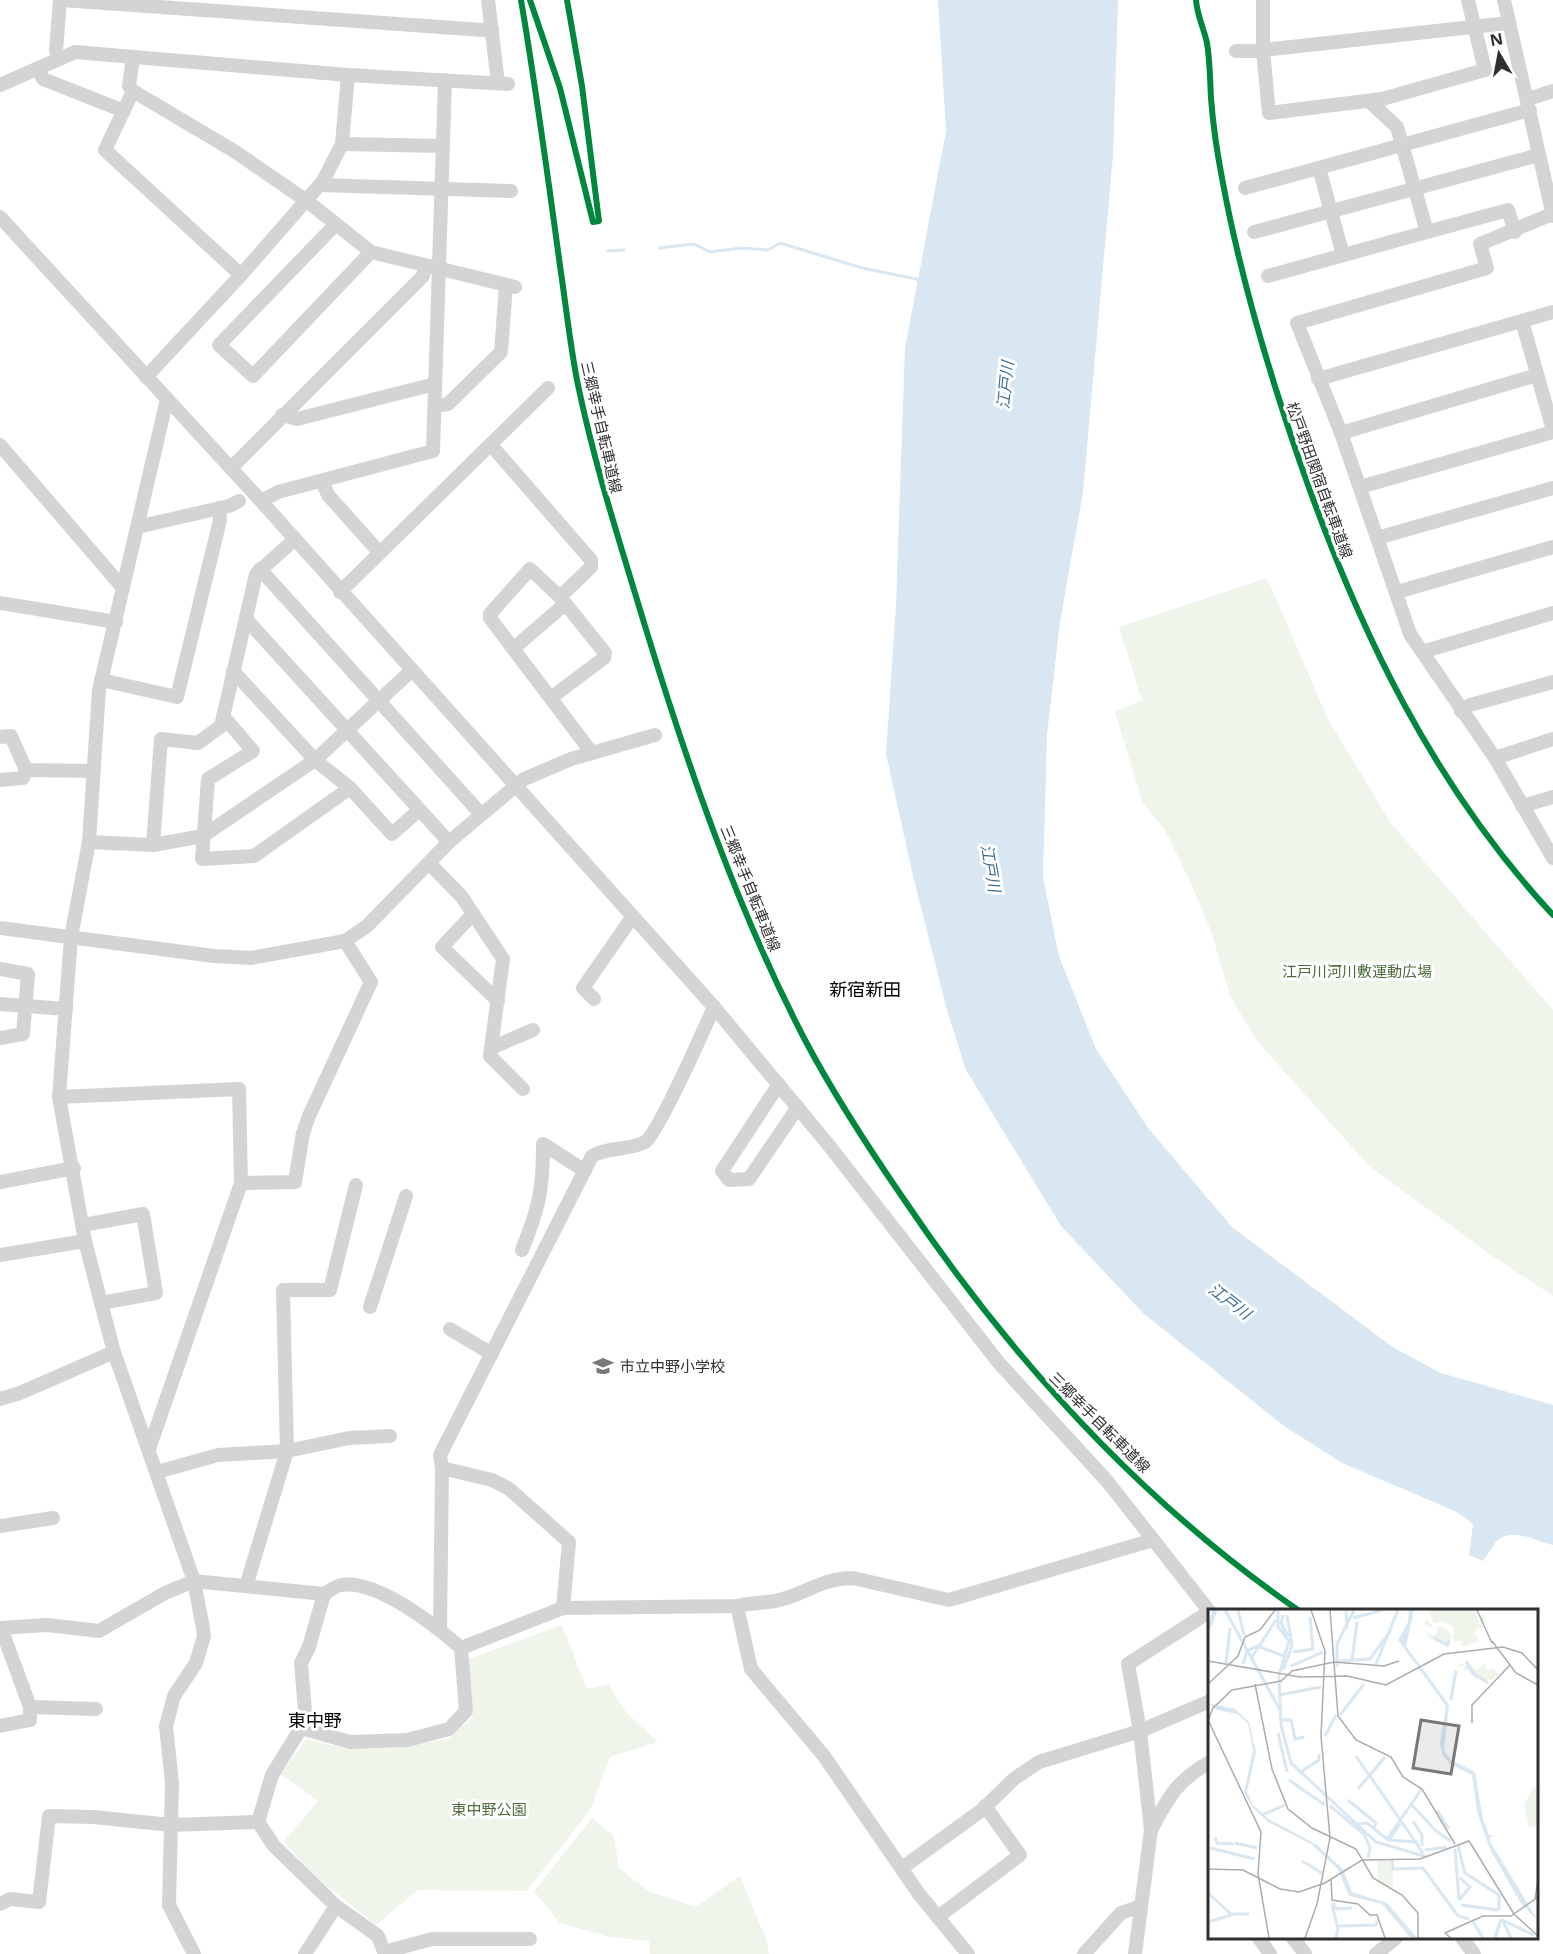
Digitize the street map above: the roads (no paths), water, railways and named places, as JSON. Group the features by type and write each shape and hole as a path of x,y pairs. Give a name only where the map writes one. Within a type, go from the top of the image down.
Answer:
{"street":[{"path":"59,59 56,51 61,0 135,3 492,29"},
{"path":"0,85 75,52 348,75 503,84 488,0"},
{"path":"1263,0 1263,51 1269,113 1370,102 1485,70 1468,0"},
{"path":"1504,0 1529,105 1544,155 1552,215 1480,244 1487,268 1298,323 1341,433 1410,634 1495,758 1552,856"},
{"path":"1236,51 1263,51 1509,23"},
{"path":"133,57 129,86 133,91 199,128 307,201 371,252 511,286 501,352 448,404 435,406"},
{"path":"38,68 39,76 43,79 124,111"},
{"path":"146,377 241,275 320,185 342,144 348,75"},
{"path":"261,501 278,492 429,454 434,446 432,268 440,188 445,80"},
{"path":"133,91 105,150 241,275"},
{"path":"1245,188 1402,146 1529,105 1553,91"},
{"path":"1370,102 1397,127 1426,232"},
{"path":"342,144 441,146"},
{"path":"1254,232 1544,155"},
{"path":"1319,168 1343,255"},
{"path":"320,185 511,191"},
{"path":"1268,276 1508,210 1515,231"},
{"path":"0,217 261,501 340,592 517,785 714,1007 798,1107 999,1363 1107,1481 1208,1611"},
{"path":"336,224 219,345 253,376 371,252"},
{"path":"231,468 432,268"},
{"path":"1318,378 1553,312"},
{"path":"1359,487 1553,431 1522,321"},
{"path":"1341,433 1537,375"},
{"path":"282,415 297,419 435,384"},
{"path":"340,592 548,388"},
{"path":"167,399 101,680 89,842 71,938 59,1097 74,1168 85,1241 114,1352 194,1581 204,1636 196,1663 174,1696 166,1726 172,1784 169,1905 193,1954"},
{"path":"0,445 123,588"},
{"path":"491,445 591,560 591,567 514,648"},
{"path":"322,481 327,495 379,552"},
{"path":"1377,538 1553,488"},
{"path":"137,527 219,508 239,501"},
{"path":"101,680 177,697 220,520 219,508"},
{"path":"153,845 161,739 198,743 221,726 256,574 294,540"},
{"path":"1397,592 1553,547"},
{"path":"260,569 480,814"},
{"path":"552,697 604,657 605,653 562,600 530,569 492,611 490,618 552,697 592,753"},
{"path":"0,603 116,622"},
{"path":"1422,652 1553,613"},
{"path":"246,619 449,842"},
{"path":"89,842 153,845 203,836 315,760 412,670"},
{"path":"234,671 315,760 350,788 392,834 419,810"},
{"path":"1461,711 1470,705 1553,682"},
{"path":"223,716 253,751 208,779 202,859 254,856 350,788"},
{"path":"0,928 214,956 251,958 345,941 368,926 449,842 524,779 592,753 655,735"},
{"path":"0,737 11,736 26,770 23,778 0,780"},
{"path":"1495,758 1553,739"},
{"path":"26,770 93,771"},
{"path":"1522,806 1553,797"},
{"path":"429,863 462,897 502,959 490,1056 523,1089"},
{"path":"473,914 442,947 498,1001"},
{"path":"594,999 583,988 633,916"},
{"path":"241,1183 295,1182 303,1133 309,1116 371,982 345,941"},
{"path":"0,969 28,975 23,1034 0,1038"},
{"path":"0,1004 26,1004 66,1009"},
{"path":"440,1630 442,1467 440,1455 592,1156 606,1148 635,1146 648,1141 671,1100 714,1007"},
{"path":"491,1048 533,1030"},
{"path":"778,1084 722,1171 729,1180 749,1179 798,1107"},
{"path":"59,1097 240,1089 241,1183 149,1449"},
{"path":"522,1250 538,1210 543,1186 543,1144 585,1171"},
{"path":"0,1182 74,1168"},
{"path":"246,1586 286,1451 283,1290 330,1290 356,1185"},
{"path":"370,1307 406,1196"},
{"path":"83,1225 142,1214 156,1293 101,1302"},
{"path":"0,1255 85,1241"},
{"path":"450,1329 492,1354"},
{"path":"0,1399 20,1393 114,1352"},
{"path":"157,1472 218,1455 286,1451 349,1438 390,1436"},
{"path":"442,1467 492,1480 508,1488 569,1542 562,1608"},
{"path":"0,1526 53,1518"},
{"path":"461,1648 562,1608 737,1606 758,1601 775,1601 841,1578 853,1578 949,1600 1153,1540"},
{"path":"0,1725 30,1720 30,1707 0,1628 48,1625 99,1631 165,1593 194,1581 324,1594 342,1585 370,1589 426,1617 461,1648 466,1711 449,1729 407,1740 350,1742 301,1728"},
{"path":"258,1822 272,1775 301,1728 305,1712 301,1663 309,1647 324,1594"},
{"path":"737,1606 752,1668 824,1756 902,1868 968,1954"},
{"path":"1135,1954 1151,1830 1140,1731 1128,1664 1208,1613"},
{"path":"902,1868 985,1806 1015,1778 1039,1762 1140,1731 1208,1701"},
{"path":"30,1707 96,1708"},
{"path":"1151,1830 1172,1791 1189,1773 1208,1763"},
{"path":"938,1917 1020,1855 985,1806"},
{"path":"0,1904 10,1899 39,1902 49,1816 93,1817 171,1825 258,1822"},
{"path":"258,1822 274,1846 336,1906 378,1936 384,1953 432,1939 530,1939"},
{"path":"306,1954 336,1906"},
{"path":"1084,1954 1121,1913 1141,1906"},
{"path":"1260,1939 1270,1954"},
{"path":"1294,1939 1305,1954"},
{"path":"1376,1954 1395,1939"},
{"path":"1463,1939 1474,1954"}],"water":[{"name":"江戸川","path":"938,0 1118,0 1113,155 1083,492 1060,622 1047,734 1043,877 1059,956 1096,1049 1148,1128 1232,1227 1394,1348 1441,1373 1553,1405 1553,1545 1525,1536 1510,1535 1497,1541 1483,1561 1469,1555 1473,1524 1457,1512 1342,1463 1284,1426 1143,1313 1061,1226 966,1070 947,1010 913,876 886,754 896,605 905,348 946,131"}],"waterway":[{"path":"659,248 694,244 710,252 741,248 768,250 780,243 862,268 921,280"},
{"path":"608,251 624,250"}],"place":[{"name":"市立中野小学校","path":"603,1366"}],"district":[{"name":"新宿新田","path":"865,989"},
{"name":"東中野","path":"315,1720"}],"park label":[{"name":"江戸川河川敷運動広場","path":"1357,971"},
{"name":"東中野公園","path":"489,1809"}]}
